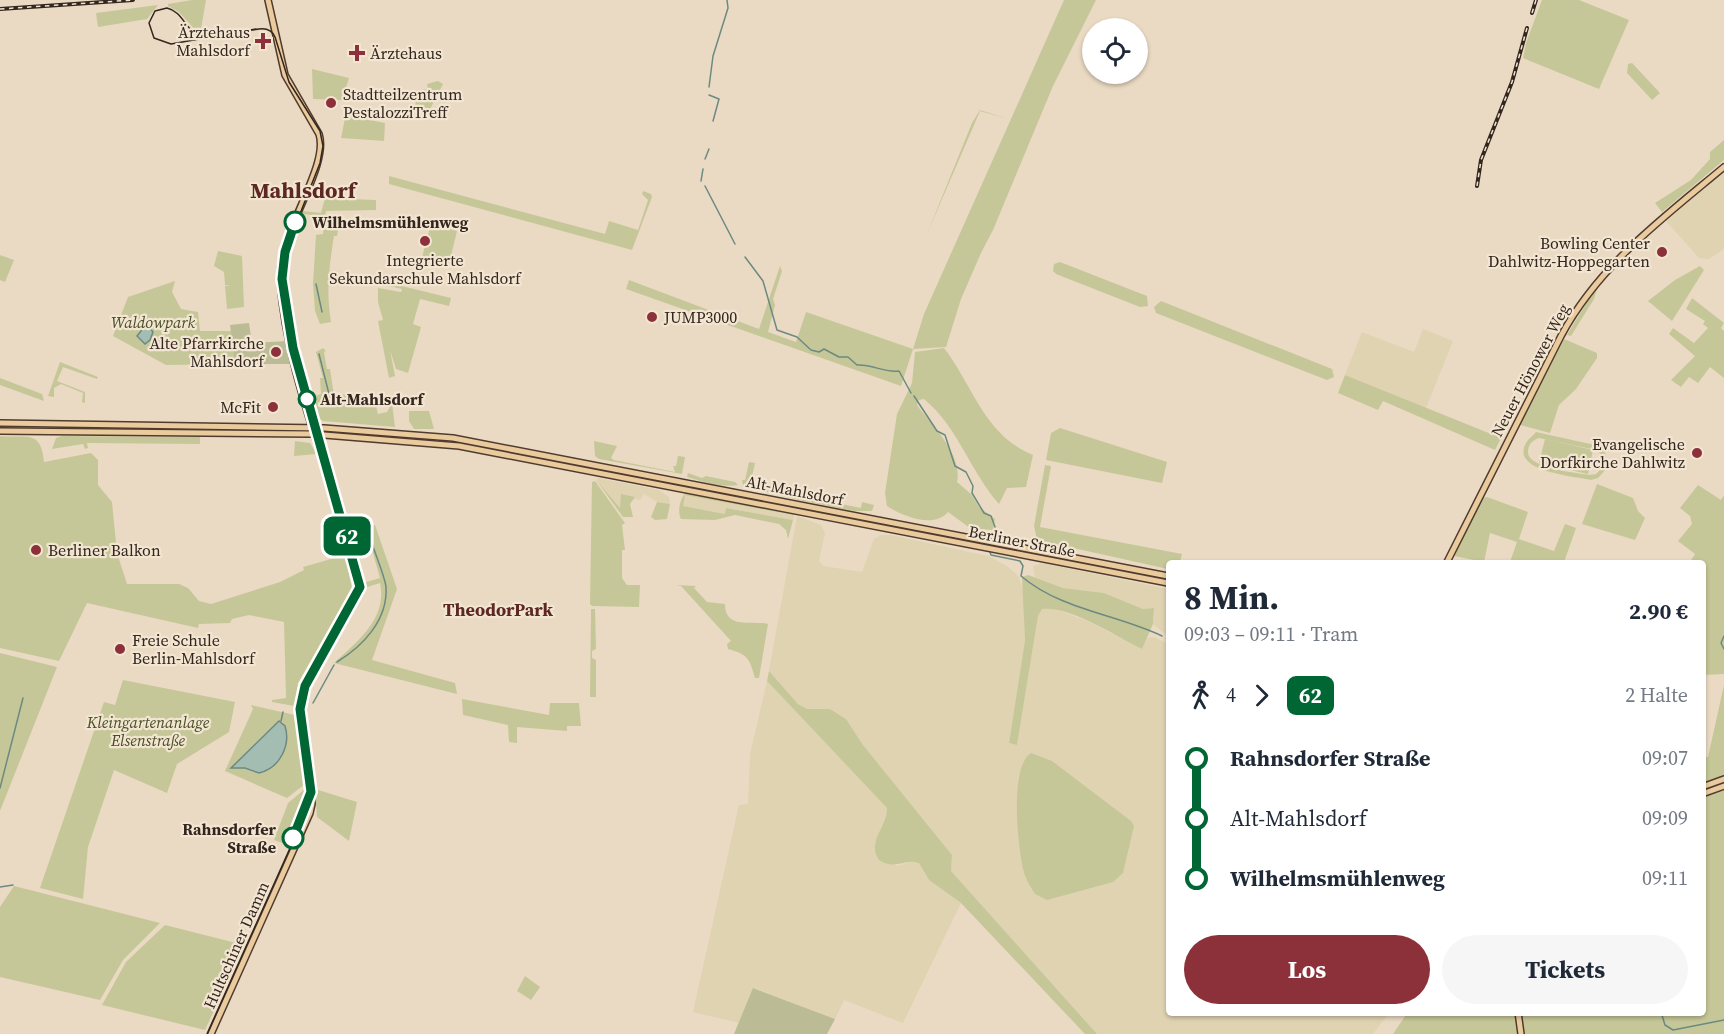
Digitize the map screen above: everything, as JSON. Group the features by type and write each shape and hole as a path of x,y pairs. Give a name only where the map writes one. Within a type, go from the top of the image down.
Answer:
{"main road":[{"name":"Hultschiner Damm","path":"211,1034 310,813 312,799 300,702 309,674 359,586 323,461 310,427 292,351 280,271 288,236 318,163 321,143 319,134 285,75 268,0"},
{"name":"Neuer Hönower Weg","path":"1448,560 1559,339 1583,300 1605,272 1632,244 1724,167"},
{"name":"Alt-Mahlsdorf","path":"0,423 310,427 452,438 870,521"},
{"name":"Alt-Mahlsdorf","path":"0,431 312,434 469,447 870,521"},
{"name":"Berliner Straße","path":"870,521 1166,576"},
{"name":"Berliner Straße","path":"870,521 1166,583"},
{"path":"1706,786 1724,780"},
{"path":"1706,793 1724,786"},
{"path":"1519,1016 1521,1034"}],"shaded area":[{"path":"1724,173 1724,249 1709,259 1699,258 1665,220"},
{"path":"154,320 150,328 153,332 150,340 145,344 137,336 149,321"},
{"path":"1423,329 1453,341 1426,408 1345,375 1362,332 1414,352"},
{"path":"598,478 659,490 669,497 670,504 657,502 644,494 640,500 621,495 621,509 596,480"},
{"path":"685,494 794,515 793,520 727,508 725,514 682,506"},
{"path":"797,516 821,525 825,533 819,561 823,566 862,572 874,539 881,535 891,535 988,556 1007,566 1019,577 1024,595 1025,640 1009,743 1017,745 1038,616 1042,609 1052,608 1087,621 1142,649 1147,638 1154,637 1166,643 1166,1016 1387,1016 1373,1034 1097,1034 951,871 952,855 863,745 846,719 830,709 807,709 798,704 769,671","holes":["1018,774 1035,894 1023,871"]},
{"path":"1042,563 1166,589 1166,634 1153,624 1154,608 1143,609 1104,593 1063,588 1035,578 1033,566"},
{"path":"767,681 887,808 888,818 881,827 875,849 897,866 914,861 919,862 929,880 961,903 903,1023 844,1000 835,1019 754,988 739,1023 693,1012 739,805 748,804 750,755"},
{"path":"279,721 285,726 286,741 282,755 273,766 259,773 245,768 231,768"}],"green space":[{"path":"206,0 200,35 179,12 168,6 168,4"},
{"path":"1064,0 1096,0 1087,18 1082,18 1082,28 1053,86 993,230 961,299 946,347 913,349 924,314"},
{"path":"1542,0 1579,0 1629,20 1599,89 1523,58 1526,43"},
{"path":"158,5 147,19 98,27 96,13"},
{"path":"1632,63 1660,93 1652,100 1627,73 1628,64"},
{"path":"312,69 349,78 342,100 313,99"},
{"path":"438,81 443,84 429,111 414,107 421,90 428,89 427,84"},
{"path":"980,110 1008,119 980,111 927,234 972,123"},
{"path":"354,117 385,123 384,141 341,138 345,118"},
{"path":"1724,140 1724,160 1662,212 1655,203 1691,180 1710,159 1710,152"},
{"path":"389,176 605,234 609,221 638,230 648,200 642,194 643,191 651,194 652,197 632,250 389,184"},
{"path":"325,198 376,200 376,210 326,211 325,216 301,214 302,211 321,213"},
{"path":"324,218 340,219 337,236 334,236 328,289 331,322 320,324 315,311 313,284 316,235 323,234"},
{"path":"431,224 457,231 449,264 422,257"},
{"path":"218,251 242,256 244,307 227,309 225,286 231,285 225,285 224,272 214,266"},
{"path":"0,255 14,260 5,282 0,280"},
{"path":"1060,262 1147,296 1148,306 1140,307 1056,274 1053,271 1054,264"},
{"path":"780,266 782,271 773,299 775,305 768,332 796,342 806,312 913,349 901,386 626,289 629,280 759,329"},
{"path":"1700,266 1704,270 1672,321 1648,301 1675,280"},
{"path":"377,280 451,298 449,306 420,299 413,324 421,327 408,373 396,369 390,350 395,376 389,378 378,321 383,320 378,302 378,288 401,292 402,289 380,284 377,286"},
{"name":"Waldowpark","path":"175,281 172,292 181,309 198,312 200,331 231,331 235,364 166,365 113,336 128,297"},
{"path":"1599,282 1594,299 1571,336 1567,335"},
{"path":"1692,298 1724,323 1721,328 1724,331 1724,378 1710,367 1698,383 1689,377 1681,387 1671,380 1695,356 1669,334 1673,328 1694,343 1708,328 1703,324 1705,321 1686,309"},
{"path":"1161,301 1332,369 1334,377 1327,380 1156,313 1154,307"},
{"path":"249,323 252,343 286,341 290,364 235,364 230,325"},
{"path":"1564,339 1597,353 1597,358 1576,389 1559,405 1550,433 1520,425"},
{"path":"323,348 326,351 324,352 327,369 330,369 334,396 355,393 357,401 388,397 375,402 378,414 387,412 392,403 395,427 323,421 317,417 309,398 321,394 320,378 323,378 316,352"},
{"path":"944,348 991,423 1016,446 1033,455 1026,487 1007,488 999,504 936,410 924,399 919,400 917,405 951,451 958,472 957,482 971,494 979,507 995,519 993,530 970,528 948,512 935,520 927,520 909,517 887,506 885,493 897,414 912,383 915,352"},
{"path":"60,362 98,377 97,379 63,367 57,381 85,392 85,403 82,402 83,393 61,384 54,388 54,397 48,396"},
{"path":"1345,375 1501,438 1495,450 1383,401 1378,410 1338,393"},
{"path":"0,378 42,394 44,401 0,385"},
{"path":"409,411 429,411 434,429 414,429 409,421"},
{"path":"1060,428 1167,462 1162,483 1046,460 1051,433"},
{"path":"1536,432 1604,447 1608,467 1598,478 1591,480 1546,471 1535,466 1527,460 1524,453 1526,443","holes":["1539,438 1596,450 1603,456 1604,466 1596,474 1590,475 1544,466 1530,458 1528,452 1531,443"]},
{"name":"Berliner Balkon","path":"0,436 31,437 40,444 44,462 91,453 98,460 98,485 112,502 117,553 127,584 179,584 188,588 199,601 211,604 280,582 304,570 303,567 345,555 352,589 298,683 294,706 272,702 272,700 286,698 284,622 249,615 232,619 230,623 199,624 198,628 87,603 59,661 0,648"},
{"path":"62,436 200,437 200,444 87,443 88,448 85,449 83,444 52,449 56,438"},
{"path":"1545,439 1593,450 1588,474 1539,463"},
{"path":"295,441 310,443 317,454 294,456"},
{"path":"594,441 617,446 611,458 614,460 675,472 673,466 676,466 678,456 685,457 682,474 599,459 595,456"},
{"path":"749,462 755,463 751,481 760,483 748,483 748,485 861,508 862,502 874,505 872,511 854,511 743,486 742,480 745,480"},
{"path":"1045,465 1051,466 1040,527 1182,554 1180,560 1166,560 1166,569 1037,540 1034,526"},
{"path":"688,473 702,478 706,476 735,482 738,485 706,483 687,477"},
{"path":"596,480 620,508 621,494 635,497 630,504 633,517 623,517"},
{"path":"595,481 625,523 622,525 625,550 622,550 622,578 627,585 640,585 639,607 592,606 590,604 592,482"},
{"path":"1597,484 1633,498 1638,511 1645,518 1635,540 1582,524"},
{"path":"1698,485 1721,500 1724,495 1724,674 1706,675 1706,560 1691,560 1695,554 1678,541 1692,524 1690,516 1680,508"},
{"path":"687,492 794,512 794,515 685,495 683,506 725,514 726,508 793,520 788,539 786,530 779,524 735,515 715,520 681,519 680,505 683,497"},
{"path":"1487,497 1528,512 1519,539 1554,551 1565,524 1576,528 1565,560 1511,560 1517,542 1490,533 1484,560 1454,556 1483,498"},
{"path":"657,502 670,504 667,519 655,520 651,517"},
{"path":"375,525 397,589 372,660 455,683 457,694 334,663 361,638 375,618 379,607 380,583 364,588 363,583 380,578 366,528"},
{"path":"1028,575 1063,588 1104,593 1143,609 1154,608 1153,624 1142,649 1079,617 1053,609 1042,609 1038,616 1017,745 1009,743 1025,640 1022,577"},
{"path":"676,585 696,586 694,588 707,602 725,604 729,618 734,621 768,624 759,678 755,678 747,658 728,649 727,644 731,641 681,586"},
{"path":"591,609 595,609 596,649 592,651 592,658 596,660 596,697 590,697"},
{"path":"0,653 57,667 0,811"},
{"path":"769,671 798,704 807,709 830,709 846,719 863,745 952,855 951,871 1097,1034 1085,1034 961,903 929,880 919,863 890,864 879,860 875,846 887,808 767,681"},
{"name":"Kleingartenanlage Elsenstraße","path":"123,680 235,702 229,732 177,764 167,793 114,770 88,847 83,899 40,888 104,702 115,705"},
{"path":"1724,685 1724,776 1706,783 1706,757 1708,757"},
{"path":"462,699 549,715 550,703 579,703 581,726 567,726 567,731 517,727 517,743 509,742 508,725 463,715"},
{"path":"251,705 295,715 305,784 287,798 225,771 253,709","holes":["282,722 285,745 276,763 253,772 245,768 232,768 277,724"]},
{"path":"1031,753 1052,761 1131,821 1134,826 1123,873 1113,882 1047,900 1035,894 1023,869 1017,807 1020,774 1024,761"},
{"path":"1724,788 1724,1034 1523,1034 1520,1016 1706,1016 1706,795"},
{"path":"305,789 306,803 288,845 274,840 288,803"},
{"path":"315,789 357,802 349,841 317,817"},
{"path":"14,886 160,923 123,960 100,1000 0,977 0,907"},
{"path":"165,925 244,945 205,1030 102,1005 126,962"},
{"path":"525,976 540,987 531,1000 517,991"},
{"path":"753,988 835,1019 827,1034 734,1034"},
{"path":"1405,1016 1516,1016 1519,1034 1393,1034"}],"waterway":[{"path":"709,87 713,56 728,8 727,0"},
{"path":"709,95 719,99 713,121"},
{"path":"705,159 709,149"},
{"path":"701,181 703,169"},
{"path":"705,186 735,244"},
{"path":"745,257 763,281 777,330 797,337 811,350 819,352 824,349 839,357 848,357 857,365 899,371 911,393"},
{"path":"316,284 322,312"},
{"path":"319,354 332,406"},
{"path":"914,396 937,431 945,435 955,466 966,472 973,486 972,493 984,513 991,516 995,527"},
{"path":"337,662 347,656 372,631 386,599 384,576 370,537"},
{"path":"990,552 991,555 1020,561 1023,566 1021,576 1053,597 1162,636"},
{"path":"1724,636 1721,643 1724,649"},
{"path":"313,703 334,665"},
{"path":"0,788 23,698"},
{"path":"281,721 283,712"},
{"path":"0,887 13,885"},
{"path":"1662,1016 1665,1025 1673,1030 1724,1020"}],"tram line":[{"path":"207,1034 307,810 311,792 300,709 307,679 360,587 302,385 283,292 285,252 320,163 323,146 320,131 289,82 275,37 270,31 259,29 206,37 199,36 178,14 167,8 155,11 149,23 154,38 171,44 256,29"},
{"name":"62","path":"293,838 311,792 300,709 305,686 360,587 302,385 283,292 282,271 285,252 295,222"}],"railway":[{"path":"0,9 133,0"},
{"path":"1532,13 1536,0"},
{"path":"1477,186 1481,160 1512,82 1527,28"}],"place":[{"name":"Ärztehaus Mahlsdorf","path":"263,41"},
{"name":"Ärztehaus","path":"357,53"},
{"name":"Stadtteilzentrum PestalozziTreff","path":"331,103"},
{"name":"Wilhelmsmühlenweg","path":"295,222"},
{"name":"Integrierte Sekundarschule Mahlsdorf","path":"425,241"},
{"name":"Bowling Center Dahlwitz-Hoppegarten","path":"1662,252"},
{"name":"JUMP3000","path":"652,317"},
{"name":"Alte Pfarrkirche Mahlsdorf","path":"276,352"},
{"name":"Alt-Mahlsdorf","path":"307,399"},
{"name":"McFit","path":"273,407"},
{"name":"Evangelische Dorfkirche Dahlwitz","path":"1697,453"},
{"name":"Berliner Balkon","path":"36,550"},
{"name":"Freie Schule Berlin-Mahlsdorf","path":"120,649"},
{"name":"Rahnsdorfer Straße","path":"293,838"}],"district":[{"name":"Mahlsdorf","path":"303,190"},
{"name":"TheodorPark","path":"498,609"}]}
